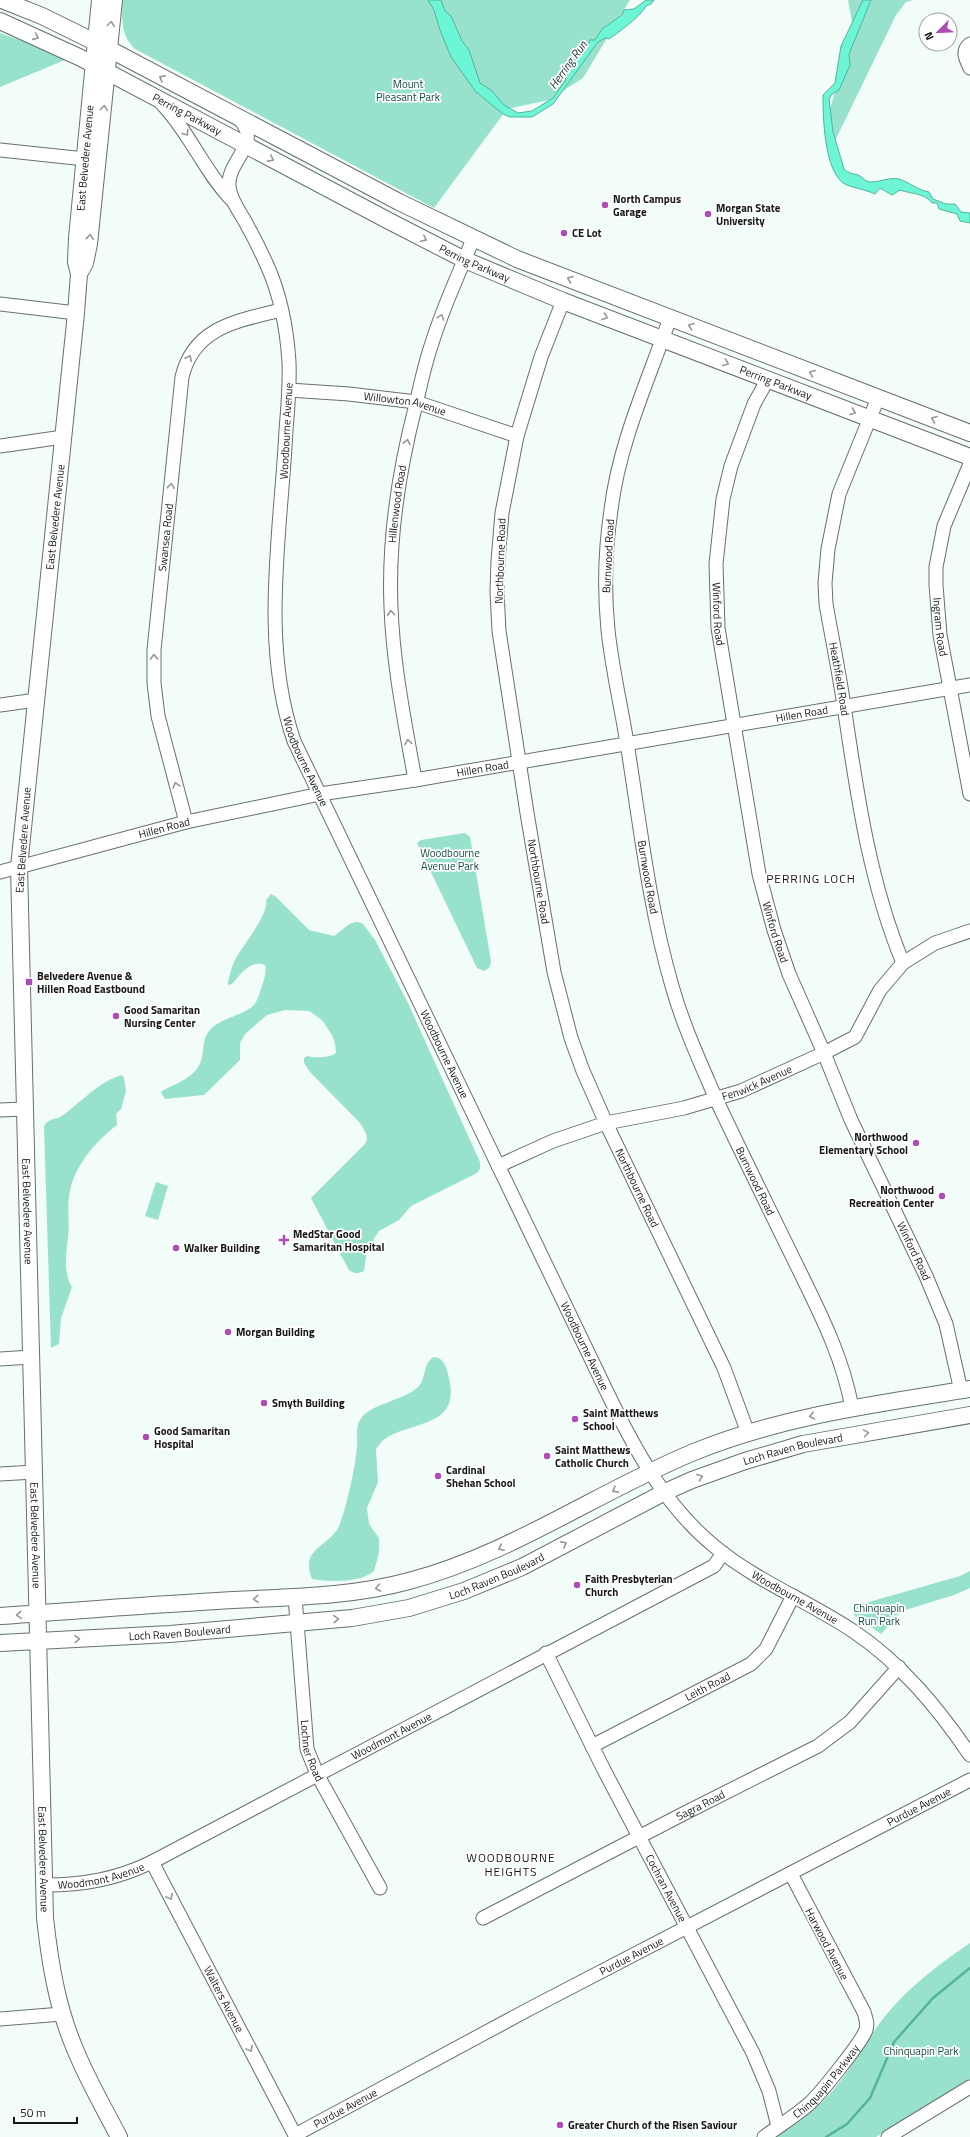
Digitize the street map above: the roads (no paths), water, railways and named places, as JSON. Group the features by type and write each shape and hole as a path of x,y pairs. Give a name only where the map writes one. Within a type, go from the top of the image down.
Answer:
{"main road":[{"name":"Perring Parkway","path":"2,0 42,16 102,46 474,239 517,259 970,433"},
{"path":"100,0 102,46"},
{"path":"102,46 114,0"},
{"name":"Perring Parkway","path":"0,21 150,94 246,146 465,260 563,301 663,338 970,458"},
{"name":"East Belvedere Avenue","path":"102,46 93,65 77,238 76,262 79,274 76,313 19,867 38,1640 48,1946 62,2014 82,2065 119,2137"},
{"name":"East Belvedere Avenue","path":"79,274 85,263 89,244 107,73 102,46"},
{"name":"Loch Raven Boulevard","path":"0,1616 295,1597 373,1589 406,1582 457,1566 508,1545 649,1471 717,1443 774,1425 852,1408 966,1390"},
{"path":"909,1399 911,1425"},
{"name":"Loch Raven Boulevard","path":"0,1643 155,1635 374,1616 409,1608 458,1593 522,1567 665,1492 716,1471 782,1450 837,1437 970,1415"},
{"path":"774,1425 782,1450"}],"street":[{"path":"20,0 42,16"},
{"path":"968,46 965,54 970,68"},
{"name":"Woodbourne Avenue","path":"150,94 174,117 193,142 221,188 234,202"},
{"path":"239,118 247,132 246,146"},
{"name":"Woodbourne Avenue","path":"246,146 230,174 229,187 234,202 267,266 281,310 288,356 289,390 274,632 277,670 290,729 617,1412 649,1471 691,1525 741,1568 852,1630 873,1645 899,1668 949,1723 970,1755"},
{"path":"0,150 85,159"},
{"name":"Hillenwood Road","path":"415,780 398,680 391,607 392,536 397,495 416,402 432,343 474,239"},
{"name":"Northbourne Road","path":"563,301 541,357 517,436 502,513 497,591 500,631 528,821 558,991 583,1071 606,1124 724,1368 748,1433"},
{"path":"0,304 76,313"},
{"name":"Swansea Road","path":"186,822 163,737 154,683 154,650 182,377 187,361 194,349 212,332 230,323 281,310"},
{"name":"Burnwood Road","path":"670,318 636,410 622,454 613,492 607,541 606,574 608,632 646,862 672,987 688,1032 716,1099 834,1343 848,1386 852,1408"},
{"name":"Winford Road","path":"768,379 754,404 731,466 723,499 717,540 716,571 718,628 759,874 774,930 789,974 824,1053 851,1120 937,1300 966,1390"},
{"name":"Willowton Avenue","path":"289,390 349,394 416,402 517,436"},
{"name":"Heathfield Road","path":"878,398 839,494 826,561 826,604 844,706 849,747 871,864 880,899 903,963"},
{"path":"0,446 63,437"},
{"name":"Ingram Road","path":"970,464 948,513 936,567 938,616 970,794"},
{"name":"Hillen Road","path":"0,872 186,822 320,794 415,780 627,742 970,685"},
{"path":"0,705 36,700"},
{"name":"Fenwick Avenue","path":"498,1166 553,1141 606,1124 684,1108 716,1099 760,1083 824,1053 855,1037 880,990 903,963 935,943 970,931"},
{"path":"0,1110 25,1109"},
{"path":"0,1359 32,1356"},
{"path":"0,1474 34,1472"},
{"name":"Woodmont Avenue","path":"45,1885 97,1882 119,1876 152,1862 546,1653 714,1566 723,1553"},
{"name":"Leith Road","path":"592,1746 751,1664 766,1649 793,1596"},
{"name":"Lochner Road","path":"295,1597 305,1741 317,1774 380,1888"},
{"name":"Cochran Avenue","path":"546,1653 592,1746 762,2073 778,2126"},
{"name":"Sagra Road","path":"483,1918 829,1739 850,1722 899,1668"},
{"name":"Purdue Avenue","path":"295,2136 530,2008 970,1780"},
{"name":"Walters Avenue","path":"152,1862 295,2136"},
{"name":"Harwood Avenue","path":"791,1874 864,2012"},
{"name":"Chinquapin Parkway","path":"764,2137 809,2104 833,2076 865,2032 867,2021 864,2012"},
{"path":"0,2019 62,2014"},
{"path":"888,2137 970,2087"}],"waterway":[{"path":"826,2137 847,2124 870,2098 894,2042 933,1998 970,1968"}],"place":[{"name":"North Campus Garage","path":"605,205"},
{"name":"Morgan State University","path":"708,214"},
{"name":"CE Lot","path":"564,233"},
{"name":"Belvedere Avenue & Hillen Road Eastbound","path":"29,982"},
{"name":"Good Samaritan Nursing Center","path":"116,1016"},
{"name":"Northwood Elementary School","path":"916,1143"},
{"name":"Northwood Recreation Center","path":"942,1196"},
{"name":"MedStar Good Samaritan Hospital","path":"284,1240"},
{"name":"Walker Building","path":"176,1248"},
{"name":"Morgan Building","path":"228,1332"},
{"name":"Smyth Building","path":"264,1403"},
{"name":"Saint Matthews School","path":"575,1419"},
{"name":"Good Samaritan Hospital","path":"146,1437"},
{"name":"Saint Matthews Catholic Church","path":"547,1456"},
{"name":"Cardinal Shehan School","path":"438,1476"},
{"name":"Faith Presbyterian Church","path":"577,1585"},
{"name":"Greater Church of the Risen Saviour","path":"560,2125"}],"district":[{"name":"PERRING LOCH","path":"811,879"},
{"name":"WOODBOURNE HEIGHTS","path":"511,1865"}],"water label":[{"name":"Herring Run","path":"568,65"}],"park label":[{"name":"Mount Pleasant Park","path":"408,90"},
{"name":"Woodbourne Avenue Park","path":"450,859"},
{"name":"Chinquapin Run Park","path":"879,1614"},
{"name":"Chinquapin Park","path":"921,2051"}]}
